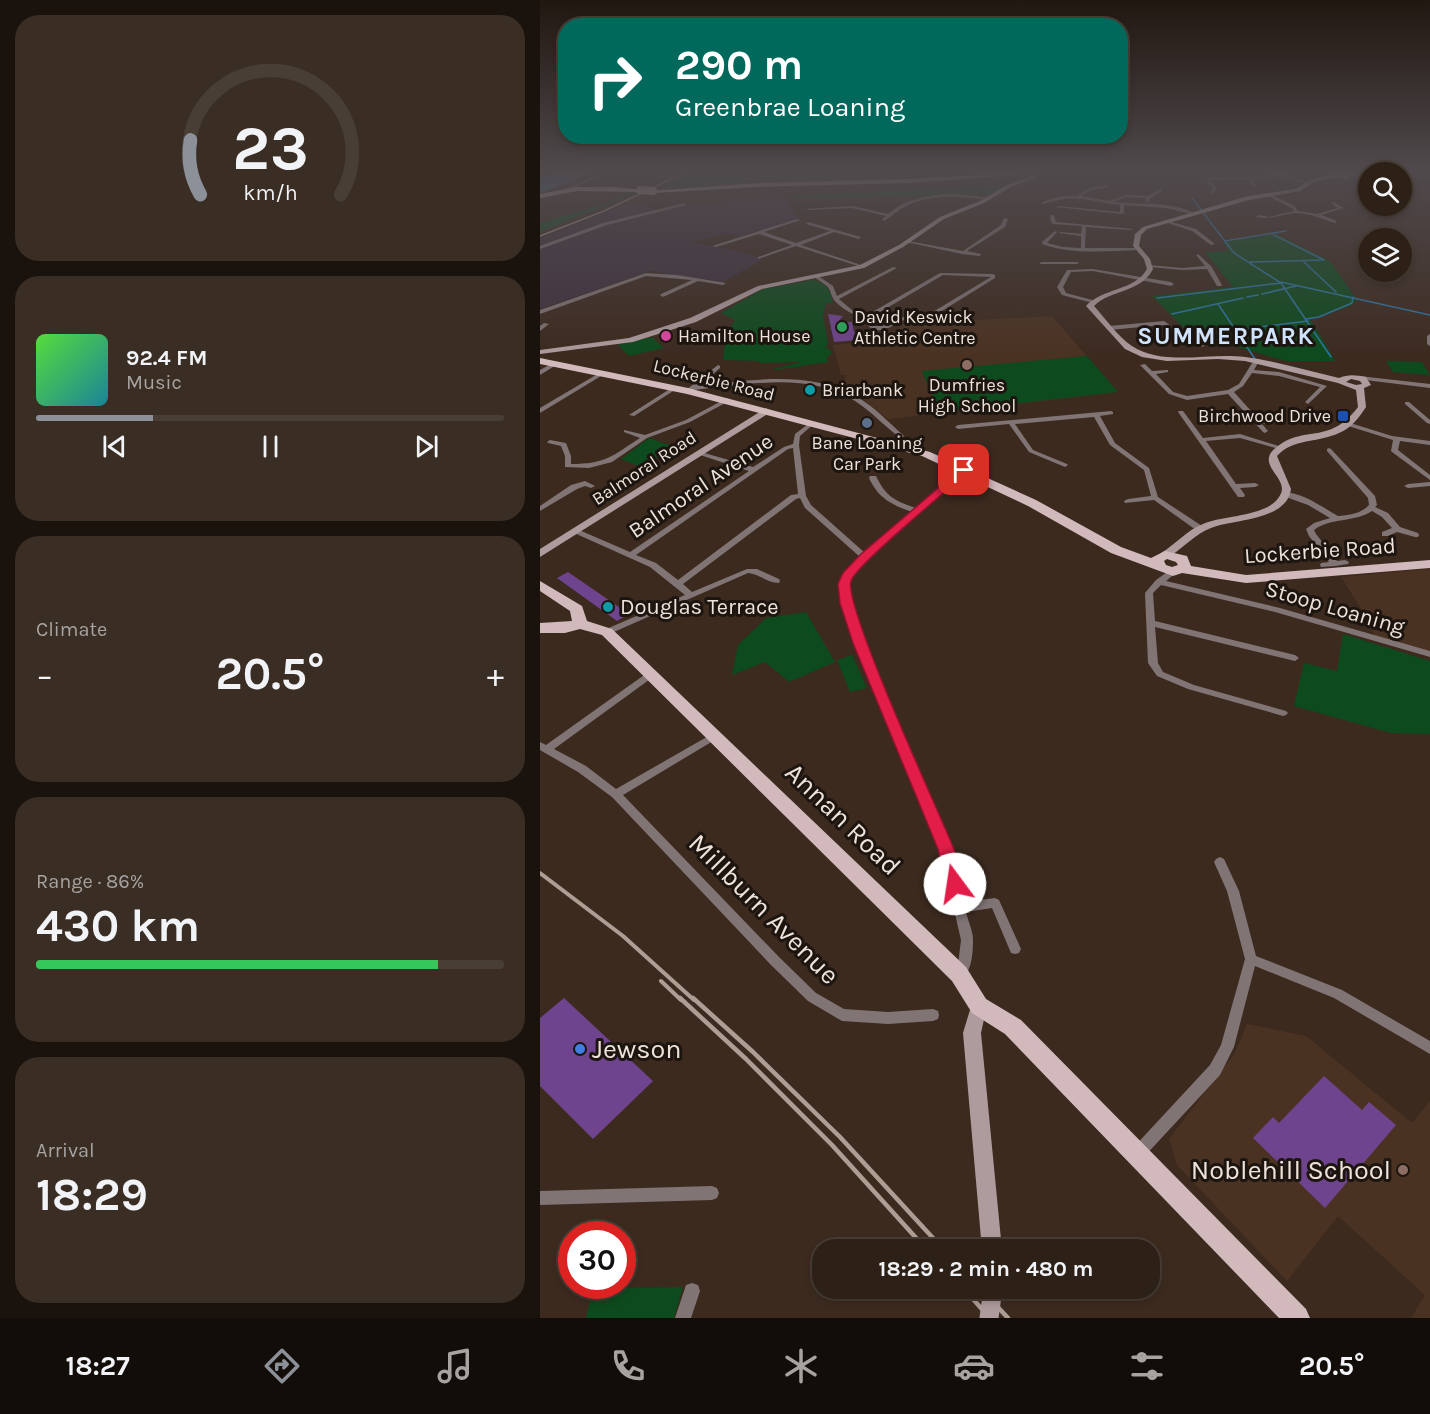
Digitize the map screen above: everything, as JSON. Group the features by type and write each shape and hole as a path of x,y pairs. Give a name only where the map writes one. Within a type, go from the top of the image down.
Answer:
{"main road":[{"name":"Lockerbie Road","path":"540,361 690,389 898,445 964,470 1032,503 1116,550 1214,575 1246,579 1430,564"},
{"path":"540,585 577,609 580,624 565,628 540,628"},
{"name":"Annan Road","path":"580,624 607,632 715,736 959,974 979,1006 1013,1028 1297,1318"}],"street":[{"path":"540,248 576,235"},
{"path":"714,246 751,235"},
{"path":"766,235 862,267"},
{"path":"760,258 824,235"},
{"path":"846,235 859,238"},
{"path":"540,352 630,340 693,320 760,286 862,267 919,235"},
{"path":"962,253 990,235"},
{"path":"1052,235 1044,243 1083,249 1138,249"},
{"path":"1072,235 1083,235 1083,249"},
{"path":"1071,270 1060,286 1069,297 1093,301 1127,288 1149,273 1150,266 1138,249 1136,240 1139,235"},
{"path":"1200,235 1213,244"},
{"path":"908,242 979,255"},
{"path":"1091,249 1093,270"},
{"path":"1198,255 1209,267 1219,285"},
{"path":"1042,263 1077,263"},
{"path":"1065,263 1071,270 1093,270 1171,284"},
{"path":"1150,266 1182,270 1209,267"},
{"path":"836,299 895,268"},
{"path":"540,312 646,274 723,283"},
{"path":"815,276 831,287 836,299 843,307 858,315 868,317 891,320 927,318 993,278 993,275 942,274 868,317"},
{"path":"663,295 698,279"},
{"path":"1093,301 1090,306 1091,310 1128,347 1155,357 1218,357 1256,361 1341,381 1348,386 1362,384 1430,386"},
{"path":"858,315 869,326 876,328 889,327 892,324 891,320"},
{"path":"1109,328 1164,323 1186,339 1202,345"},
{"path":"540,329 546,324"},
{"path":"1430,336 1430,344"},
{"path":"1143,365 1171,393 1187,398 1230,392 1241,385 1256,361"},
{"path":"540,373 555,364"},
{"path":"690,389 718,367"},
{"path":"1151,373 1166,371"},
{"path":"1250,371 1279,374 1324,386 1308,402"},
{"path":"540,411 603,373"},
{"path":"690,389 780,381 836,388 856,398 901,436 898,445"},
{"path":"1362,384 1406,384"},
{"path":"1283,713 1191,687 1160,674 1153,663 1149,593 1171,564 1187,536 1199,528 1267,510 1280,503 1286,494 1285,484 1273,465 1272,456 1279,447 1299,439 1328,435 1347,424 1362,407 1362,384"},
{"path":"632,415 675,388"},
{"path":"1230,392 1265,431"},
{"path":"550,442 564,444 568,456 567,466 589,466 610,461 645,437 688,421 727,400"},
{"path":"1407,403 1429,422"},
{"name":"Balmoral Road","path":"540,554 766,411"},
{"path":"1181,412 1240,495"},
{"path":"1419,413 1430,412"},
{"path":"958,427 1111,413"},
{"path":"1096,415 1112,444 1147,469 1155,498 1199,528"},
{"path":"1173,418 1185,420"},
{"path":"1259,422 1278,421"},
{"path":"1011,422 1030,451 1065,465"},
{"name":"Balmoral Avenue","path":"632,554 786,448 796,446 796,435 812,423"},
{"path":"1347,424 1397,439 1430,443"},
{"path":"626,431 645,437"},
{"path":"1200,440 1240,436 1279,447"},
{"path":"1397,439 1394,451 1430,478"},
{"path":"796,446 802,496 808,506 865,557"},
{"path":"1329,450 1372,498 1372,508"},
{"path":"699,453 754,470"},
{"path":"1326,462 1338,461"},
{"path":"959,974 964,966 967,940 946,849 860,643 847,603 844,584 847,576 865,557 964,470"},
{"path":"873,478 877,491 890,501 916,511"},
{"path":"540,509 574,487 585,483 591,486"},
{"path":"1408,486 1430,484"},
{"path":"1234,486 1255,485"},
{"path":"1286,494 1311,503 1337,519"},
{"path":"678,584 794,497 802,496"},
{"path":"1128,501 1155,498"},
{"path":"1335,564 1310,529 1318,523 1366,513 1372,508"},
{"path":"1372,508 1385,515 1397,529 1415,535"},
{"path":"1384,534 1397,529"},
{"path":"576,532 632,554 653,565 691,595"},
{"path":"1324,565 1345,562"},
{"name":"Stoop Loaning","path":"1171,564 1300,616 1430,654"},
{"path":"607,632 747,571 754,571 776,581"},
{"path":"1152,623 1295,658"},
{"name":"Millburn Avenue","path":"650,675 543,748 582,769 616,794 812,997 842,1015 888,1018 933,1015"},
{"path":"616,794 715,736"},
{"path":"1137,1154 1215,1070 1227,1047 1251,959 1233,891 1220,862"},
{"path":"959,908 995,903 1015,949"},
{"path":"1251,959 1338,994 1430,1048"},
{"path":"979,1006 972,1033 991,1239"},
{"path":"540,1198 712,1193"},
{"path":"683,1318 692,1291"},
{"path":"989,1318 992,1299"}],"shaded area":[{"path":"549,235 722,235 692,242 746,253 763,259 723,282 650,271 540,309 540,238"},
{"name":"Dumfries High School","path":"1052,316 1118,392 888,419 843,383 846,375 841,375 833,345 887,340 887,332 896,331 901,324"},
{"path":"1430,569 1430,652 1375,636 1365,615 1341,577"},
{"path":"1247,1024 1306,1036 1412,1123 1430,1101 1430,1318 1411,1318 1425,1295 1338,1216 1287,1281 1177,1165 1169,1139 1235,1053"}],"green space":[{"path":"1277,235 1330,261 1357,300 1350,306 1311,320 1335,361 1286,361 1189,333 1152,296 1233,287 1205,252 1229,251 1223,242"},
{"path":"813,280 827,288 833,303 826,303 823,316 828,344 825,347 833,352 826,358 828,362 774,370 802,362 762,363 723,360 726,334 735,320 721,313 763,289"},
{"path":"652,337 664,348 629,356 618,345"},
{"path":"1087,356 1118,392 939,412 922,371"},
{"path":"1386,361 1422,362 1430,375 1393,372"},
{"path":"649,438 675,447 641,467 621,459"},
{"path":"806,612 835,662 789,682 765,662 732,675 738,645 766,618"},
{"path":"1343,634 1430,661 1430,734 1391,733 1294,706 1304,663 1337,671"},
{"path":"852,655 867,688 850,692 837,660"},
{"path":"683,1287 674,1318 586,1318 590,1299 636,1299 636,1288"}],"building":[{"name":"David Keswick Athletic Centre","path":"828,314 843,316 837,323 852,322 854,332 867,331 869,339 834,342"},
{"path":"568,572 629,614 617,621 557,578"},
{"name":"Jewson","path":"564,998 653,1081 593,1139 540,1086 540,1018"},
{"path":"1324,1076 1362,1110 1369,1102 1396,1125 1325,1208 1253,1138 1273,1117 1279,1123"}],"waterway":[{"path":"1220,235 1234,253 1281,283"},
{"path":"1225,241 1265,235"},
{"path":"1250,262 1324,260 1274,235"},
{"path":"1304,262 1336,292"},
{"path":"1281,282 1353,298"},
{"path":"1157,298 1281,283"},
{"path":"1281,283 1285,289"},
{"path":"1285,289 1296,286"},
{"path":"1262,294 1285,289"},
{"path":"1285,289 1307,321"},
{"path":"1247,297 1258,295"},
{"path":"1172,314 1243,298"},
{"path":"1306,319 1319,317 1352,303 1353,298"},
{"path":"1353,298 1430,315"},
{"path":"1218,304 1235,330"},
{"path":"1235,330 1307,321"},
{"path":"1307,321 1331,357"},
{"path":"1194,335 1235,330"},
{"path":"1235,330 1255,359"}],"railway":[{"path":"540,236 544,235"},
{"path":"540,873 623,936 694,1000"},
{"path":"661,981 681,1000"},
{"path":"680,998 746,1059 832,1145 917,1239"},
{"path":"693,998 753,1052 840,1137 934,1239"},
{"path":"973,1299 990,1318"},
{"path":"990,1299 1008,1318"}],"place":[{"name":"David Keswick Athletic Centre","path":"842,327"},
{"name":"Hamilton House","path":"666,336"},
{"name":"Dumfries High School","path":"967,365"},
{"name":"Briarbank","path":"810,390"},
{"name":"Birchwood Drive","path":"1343,416"},
{"name":"Bane Loaning Car Park","path":"867,423"},
{"name":"Douglas Terrace","path":"608,607"},
{"name":"Jewson","path":"580,1049"},
{"name":"Noblehill School","path":"1403,1170"}],"district":[{"name":"SUMMERPARK","path":"1226,336"}],"route":[{"path":"955,884 946,849 860,643 847,603 844,584 847,576 865,557 964,470"}]}
